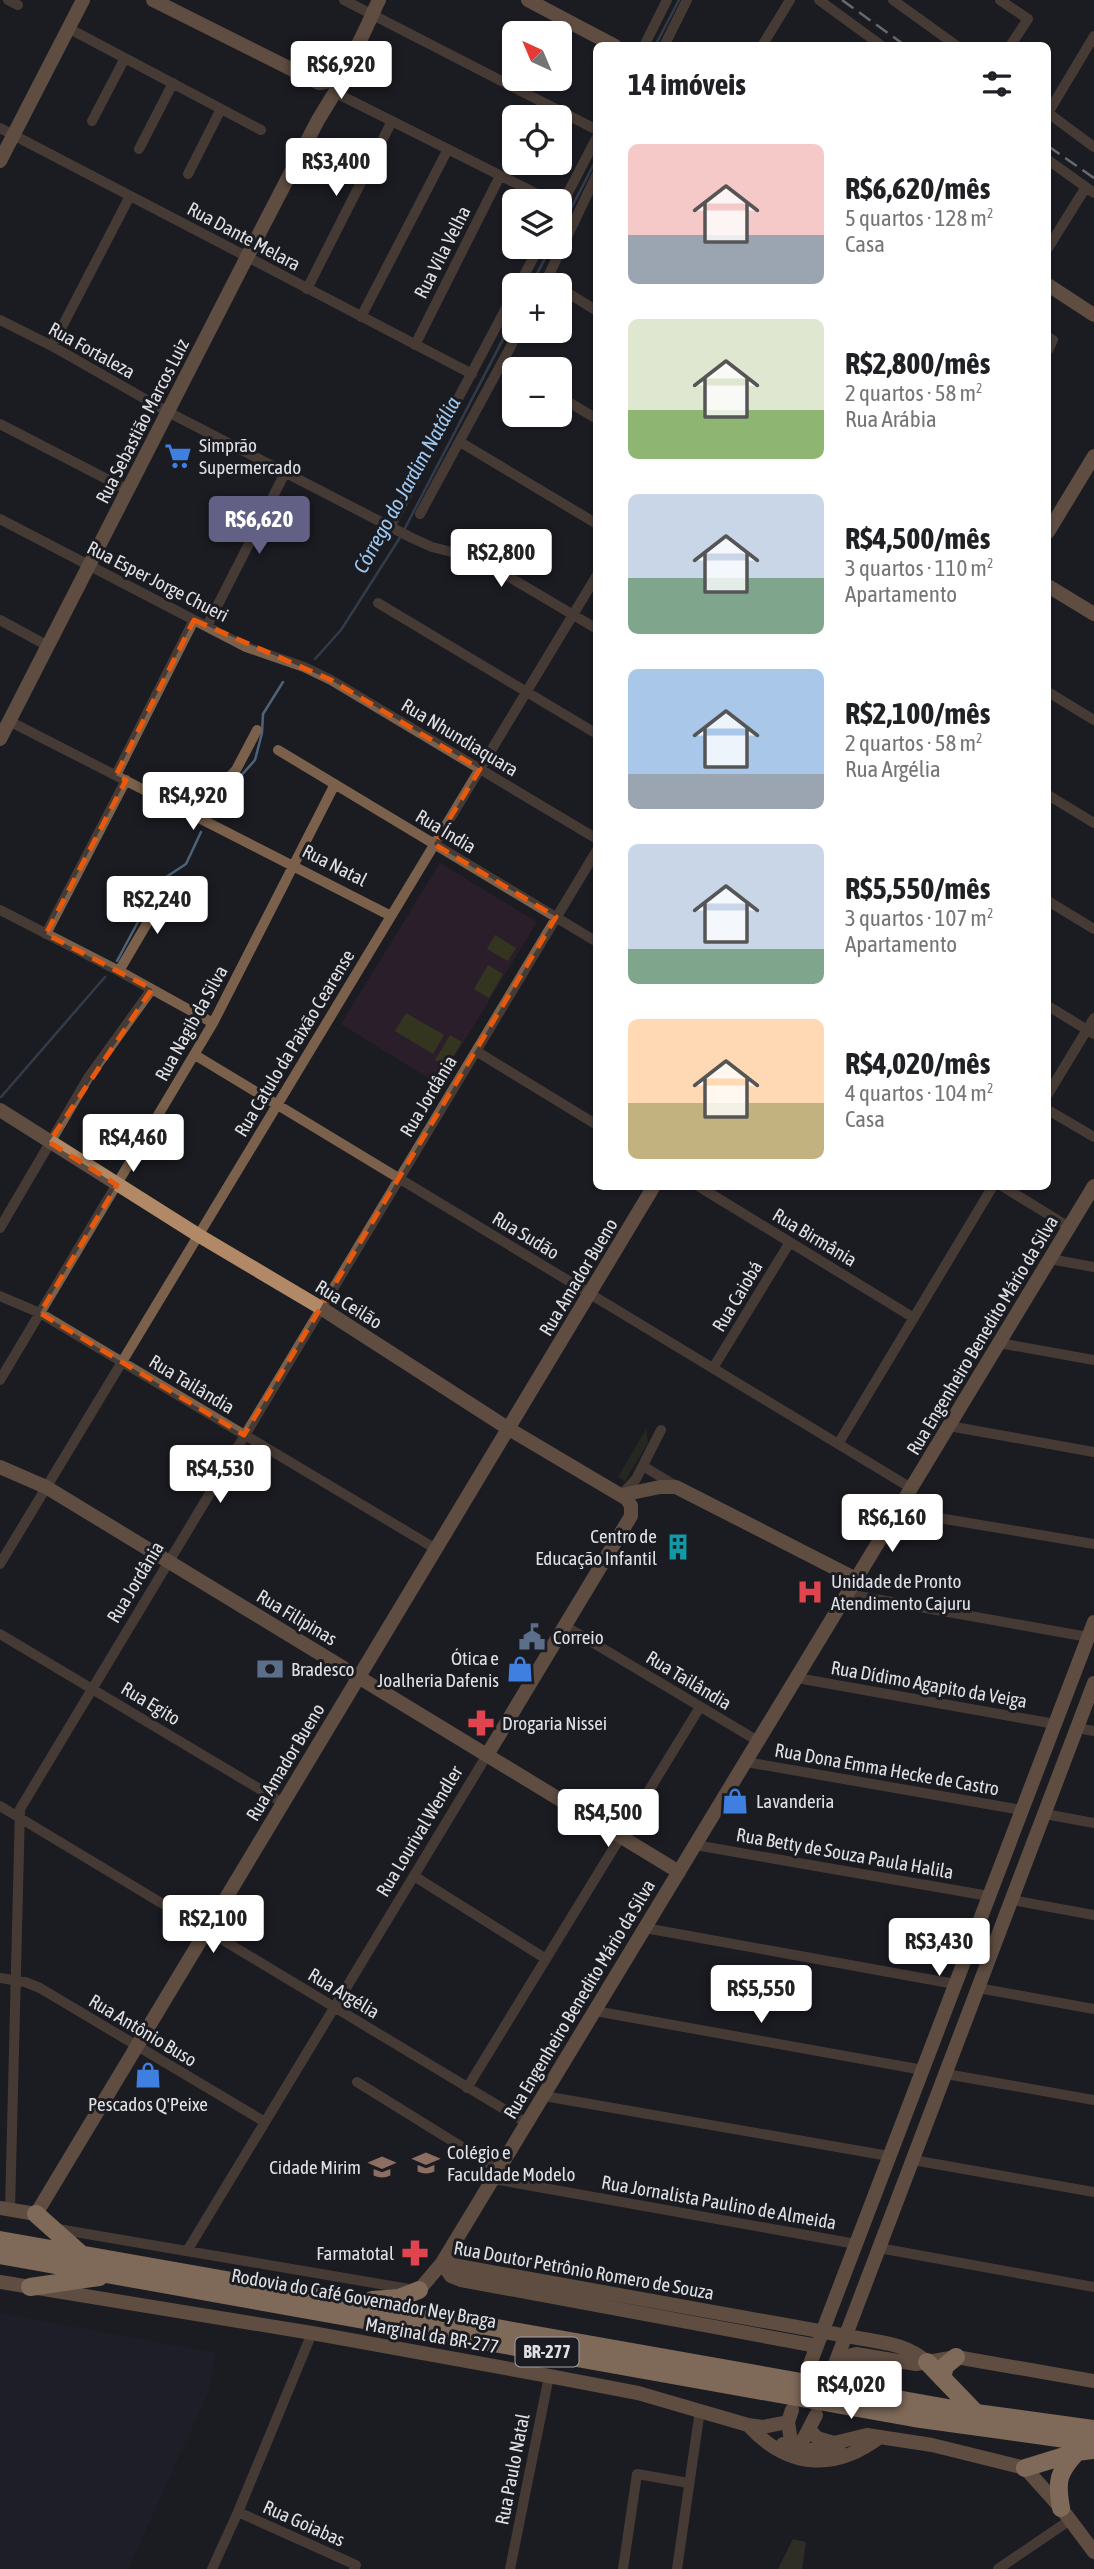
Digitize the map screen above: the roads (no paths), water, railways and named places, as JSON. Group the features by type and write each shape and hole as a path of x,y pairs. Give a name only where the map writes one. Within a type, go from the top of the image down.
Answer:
{"highway":[{"path":"36,2214 82,2255"},
{"name":"Rodovia do Café Governador Ney Braga","path":"0,2240 976,2413 1094,2429"},
{"name":"Rodovia do Café Governador Ney Braga","path":"0,2255 914,2418 1094,2443"},
{"path":"30,2287 118,2275"},
{"path":"346,2302 399,2298 419,2290"},
{"path":"942,2378 945,2366 956,2357"},
{"path":"927,2362 976,2413"},
{"path":"1025,2468 1085,2451"},
{"path":"1065,2514 1057,2487 1062,2467 1085,2451"}],"street":[{"path":"0,161 7,132 83,0"},
{"path":"153,0 319,83"},
{"path":"344,0 593,128"},
{"name":"Rua Sebastião Marcos Luiz","path":"0,739 5,718 48,646 318,120 336,93 347,64 379,0"},
{"path":"528,0 607,42"},
{"path":"646,42 667,0"},
{"path":"666,42 687,0"},
{"path":"766,42 790,0"},
{"path":"819,0 877,42"},
{"path":"1000,0 1028,19 1013,42"},
{"path":"900,2 952,42"},
{"path":"68,28 261,130"},
{"path":"1051,108 1094,36"},
{"path":"92,121 125,58"},
{"name":"Rua Sebastião Marcos Luiz","path":"318,120 324,97 319,83 334,79 347,64"},
{"path":"139,149 173,83"},
{"path":"336,93 526,189"},
{"path":"188,174 221,109"},
{"path":"1051,115 1094,147"},
{"path":"307,289 392,121"},
{"name":"Rua Dante Melara","path":"7,132 472,374"},
{"path":"567,189 593,143"},
{"path":"361,317 448,149"},
{"path":"1051,162 1090,190 1051,244"},
{"name":"Rua Vila Velha","path":"415,345 500,176"},
{"path":"554,273 593,183"},
{"path":"52,346 130,196"},
{"path":"1051,287 1094,315"},
{"path":"572,295 593,309"},
{"path":"390,527 502,316"},
{"name":"Rua Fortaleza","path":"0,320 52,346 168,412 412,538 432,547 480,559 593,627"},
{"path":"420,514 502,364"},
{"path":"572,404 593,417"},
{"path":"0,424 128,490"},
{"path":"460,442 593,522"},
{"path":"1051,527 1094,456"},
{"path":"207,626 285,473"},
{"name":"Rua Esper Jorge Chueri","path":"0,519 257,652 304,667"},
{"name":"Rua Catulo da Paixão Cearense","path":"0,1564 593,582"},
{"path":"1051,588 1094,614"},
{"path":"378,603 593,732"},
{"path":"0,620 48,646"},
{"path":"47,934 194,620"},
{"name":"Rua Nhundiaquara","path":"304,667 593,837"},
{"path":"1051,694 1094,720"},
{"name":"Rua Natal","path":"5,718 391,916"},
{"path":"193,814 236,770 257,730"},
{"name":"Rua Índia","path":"278,750 593,940"},
{"name":"Rua Nagib da Silva","path":"0,1380 213,1023 335,784"},
{"path":"1051,797 1094,823"},
{"name":"Rua Jordânia","path":"5,2209 16,1980 19,1818 24,1801 593,857"},
{"path":"119,971 169,886"},
{"path":"1051,903 1094,929"},
{"path":"0,911 119,971 213,1023"},
{"path":"0,1228 101,1058 152,989"},
{"path":"1051,1008 1091,1032"},
{"path":"1051,1090 1091,1032 1094,1018"},
{"path":"476,1051 593,1123"},
{"name":"Rua Sudão","path":"195,1055 911,1488"},
{"name":"Rua Ceilão","path":"1,1111 198,1236 321,1308 509,1429 622,1495"},
{"path":"1051,1112 1094,1138"},
{"name":"Rua Engenheiro Benedito Mário da Silva","path":"419,2290 442,2263 1094,1186"},
{"name":"Rua Amador Bueno","path":"36,2214 652,1190"},
{"name":"Rua Birmânia","path":"705,1190 914,1318"},
{"path":"838,1444 991,1190"},
{"path":"1009,1190 1069,1227"},
{"name":"Rua Caiobá","path":"713,1368 790,1242"},
{"path":"1050,1259 1094,1267"},
{"name":"Rua Tailândia","path":"0,1296 40,1313 436,1549"},
{"path":"999,1343 1094,1360"},
{"path":"949,1426 1094,1452"},
{"path":"622,1495 636,1479 661,1430"},
{"path":"643,1466 685,1491 856,1579"},
{"name":"Rua Filipinas","path":"0,1467 47,1487 679,1872"},
{"path":"622,1495 668,1486 685,1491"},
{"name":"Rua Lourival Wendler","path":"187,2251 631,1516 630,1505 622,1495"},
{"path":"897,1511 1094,1544"},
{"path":"847,1594 1088,1637"},
{"path":"810,2364 1094,1622"},
{"name":"Rua Tailândia","path":"565,1626 758,1741"},
{"name":"Rua Egito","path":"0,1634 283,1803"},
{"path":"1077,1667 1082,1676 1094,1676"},
{"name":"Rua Dídimo Agapito da Veiga","path":"797,1678 1055,1724"},
{"path":"1094,1683 835,2364 856,2354 905,2364 956,2357 1094,2381"},
{"path":"1066,1695 1076,1689 1082,1690 1088,1699"},
{"path":"467,2088 700,1707"},
{"path":"1077,1728 1094,1731"},
{"name":"Rua Dona Emma Hecke de Castro","path":"746,1762 1022,1810"},
{"name":"Rua Argélia","path":"0,1806 527,2123"},
{"path":"1045,1814 1094,1823"},
{"name":"Rua Betty de Souza Paula Halila","path":"695,1845 989,1896"},
{"path":"414,1877 546,1959"},
{"path":"1012,1900 1094,1915"},
{"path":"983,1912 985,1921 994,1926 1005,1917"},
{"path":"645,1928 955,1984"},
{"path":"970,1945 978,1937 985,1936 990,1939 993,1951"},
{"name":"Rua Antônio Buso","path":"0,1978 40,1988 264,2122"},
{"path":"978,1988 1094,2008"},
{"path":"595,2011 923,2070"},
{"path":"946,2074 1094,2100"},
{"path":"356,2082 496,2174"},
{"path":"544,2096 889,2156"},
{"path":"913,2160 1094,2192"},
{"name":"Rua Jornalista Paulino de Almeida","path":"496,2174 856,2244"},
{"path":"878,2186 882,2198 887,2200 899,2196"},
{"path":"5,2209 36,2214"},
{"path":"864,2221 868,2214 875,2211 882,2213 888,2226"},
{"path":"51,2228 419,2290"},
{"path":"879,2248 1094,2287"},
{"name":"Rua Doutor Petrônio Romero de Souza","path":"442,2263 906,2348 915,2351 927,2362"},
{"name":"Rua Doutor Petrônio Romero de Souza","path":"442,2263 451,2276 461,2280 817,2346"},
{"name":"Marginal da BR-277","path":"0,2282 312,2333 638,2393 748,2425 760,2439 776,2449 811,2461 848,2456 880,2437"},
{"path":"212,2569 312,2333"},
{"name":"Rua Paulo Natal","path":"510,2569 549,2376"},
{"path":"677,2569 700,2410"},
{"path":"795,2447 810,2431 816,2415"},
{"path":"790,2416 795,2432 801,2434 810,2431"},
{"path":"790,2416 795,2447"},
{"name":"BR-277","path":"748,2425 763,2427 790,2416"},
{"name":"BR-277","path":"748,2425 765,2436 795,2447 825,2451 844,2449 880,2437"},
{"path":"810,2431 817,2438 834,2443 867,2435 932,2445 1025,2468 1094,2552"},
{"path":"623,2569 637,2474 689,2483"},
{"name":"Rua Goiabas","path":"238,2512 355,2567"},
{"path":"998,2569 1065,2514"}],"waterway":[{"name":"Córrego do Jardim Natália","path":"657,42 679,0"},
{"name":"Córrego do Jardim Natália","path":"572,207 593,166"},
{"name":"Córrego do Jardim Natália","path":"537,273 545,259"},
{"name":"Córrego do Jardim Natália","path":"404,530 502,341"},
{"name":"Córrego do Jardim Natália","path":"315,659 341,630 401,536"},
{"name":"Córrego do Jardim Natália","path":"223,796 255,760 262,733 263,714 283,682"},
{"name":"Córrego do Jardim Natália","path":"117,961 160,881 186,864 201,832"},
{"name":"Córrego do Jardim Natália","path":"1,1097 105,977"}],"railway":[{"path":"842,0 900,42"},
{"path":"1051,148 1094,178"}],"place":[{"name":"Simprão Supermercado","path":"178,456"},
{"name":"Centro de Educação Infantil","path":"678,1547"},
{"name":"Unidade de Pronto Atendimento Cajuru","path":"810,1592"},
{"name":"Correio","path":"532,1637"},
{"name":"Bradesco","path":"270,1669"},
{"name":"Ótica e Joalheria Dafenis","path":"520,1669"},
{"name":"Drogaria Nissei","path":"481,1723"},
{"name":"Lavanderia","path":"735,1801"},
{"name":"Pescados Q'Peixe","path":"148,2075"},
{"name":"Colégio e Faculdade Modelo","path":"426,2163"},
{"name":"Cidade Mirim","path":"382,2167"},
{"name":"Farmatotal","path":"415,2253"}]}
